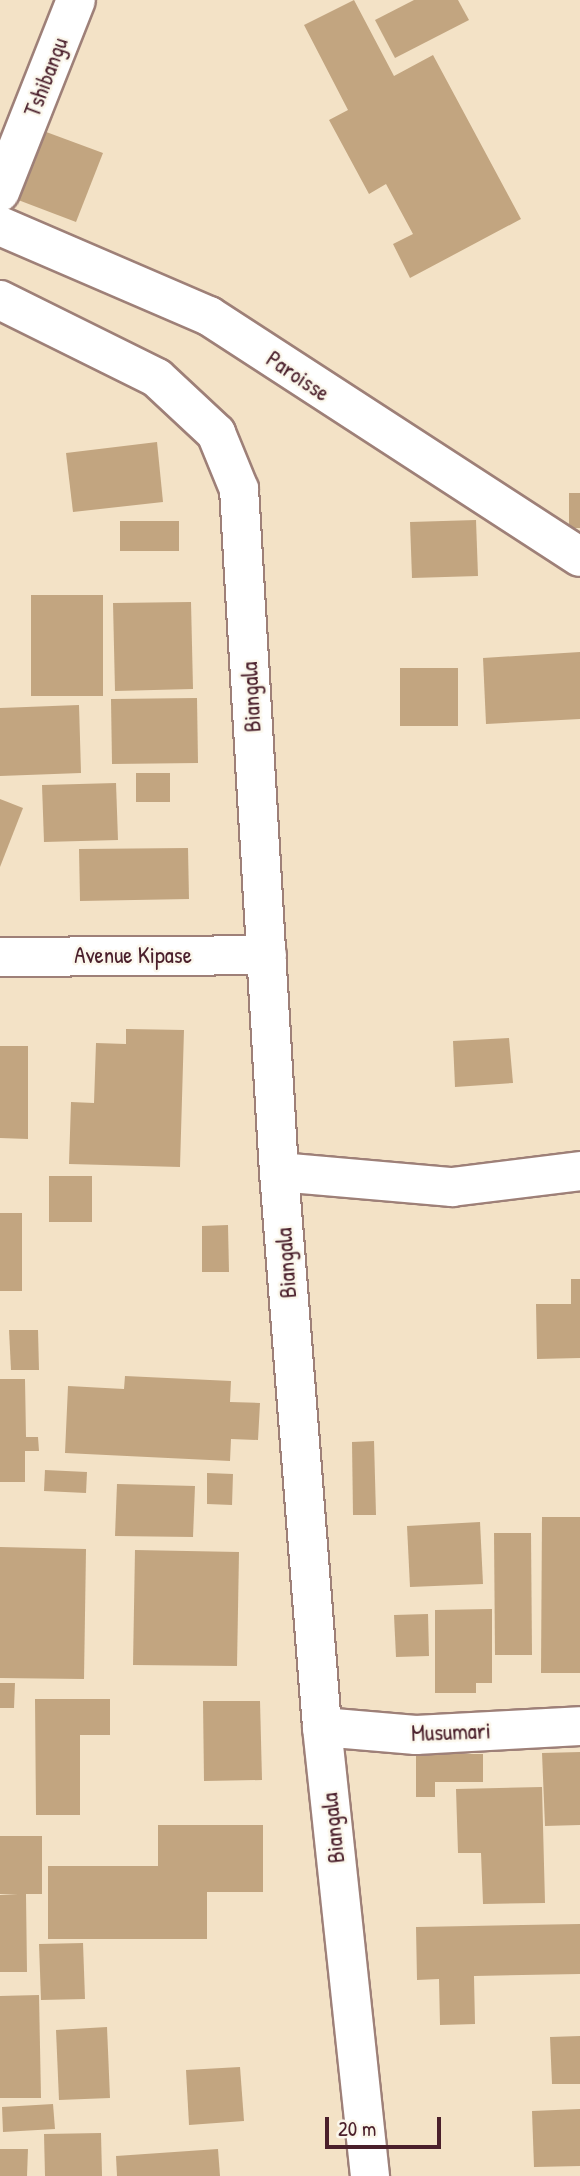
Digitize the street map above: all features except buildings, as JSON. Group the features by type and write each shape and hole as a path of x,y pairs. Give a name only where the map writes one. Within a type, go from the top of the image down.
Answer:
{"street":[{"name":"Tshibangu","path":"0,192 76,0"},
{"name":"Paroisse","path":"0,226 209,316 580,558"},
{"name":"Biangala","path":"0,300 157,378 216,433 239,489 279,1172 322,1727 370,2176"},
{"name":"Avenue Kipase","path":"0,957 267,955"},
{"path":"279,1172 452,1187 580,1171"},
{"name":"Musumari","path":"322,1727 416,1735 580,1726"}]}
